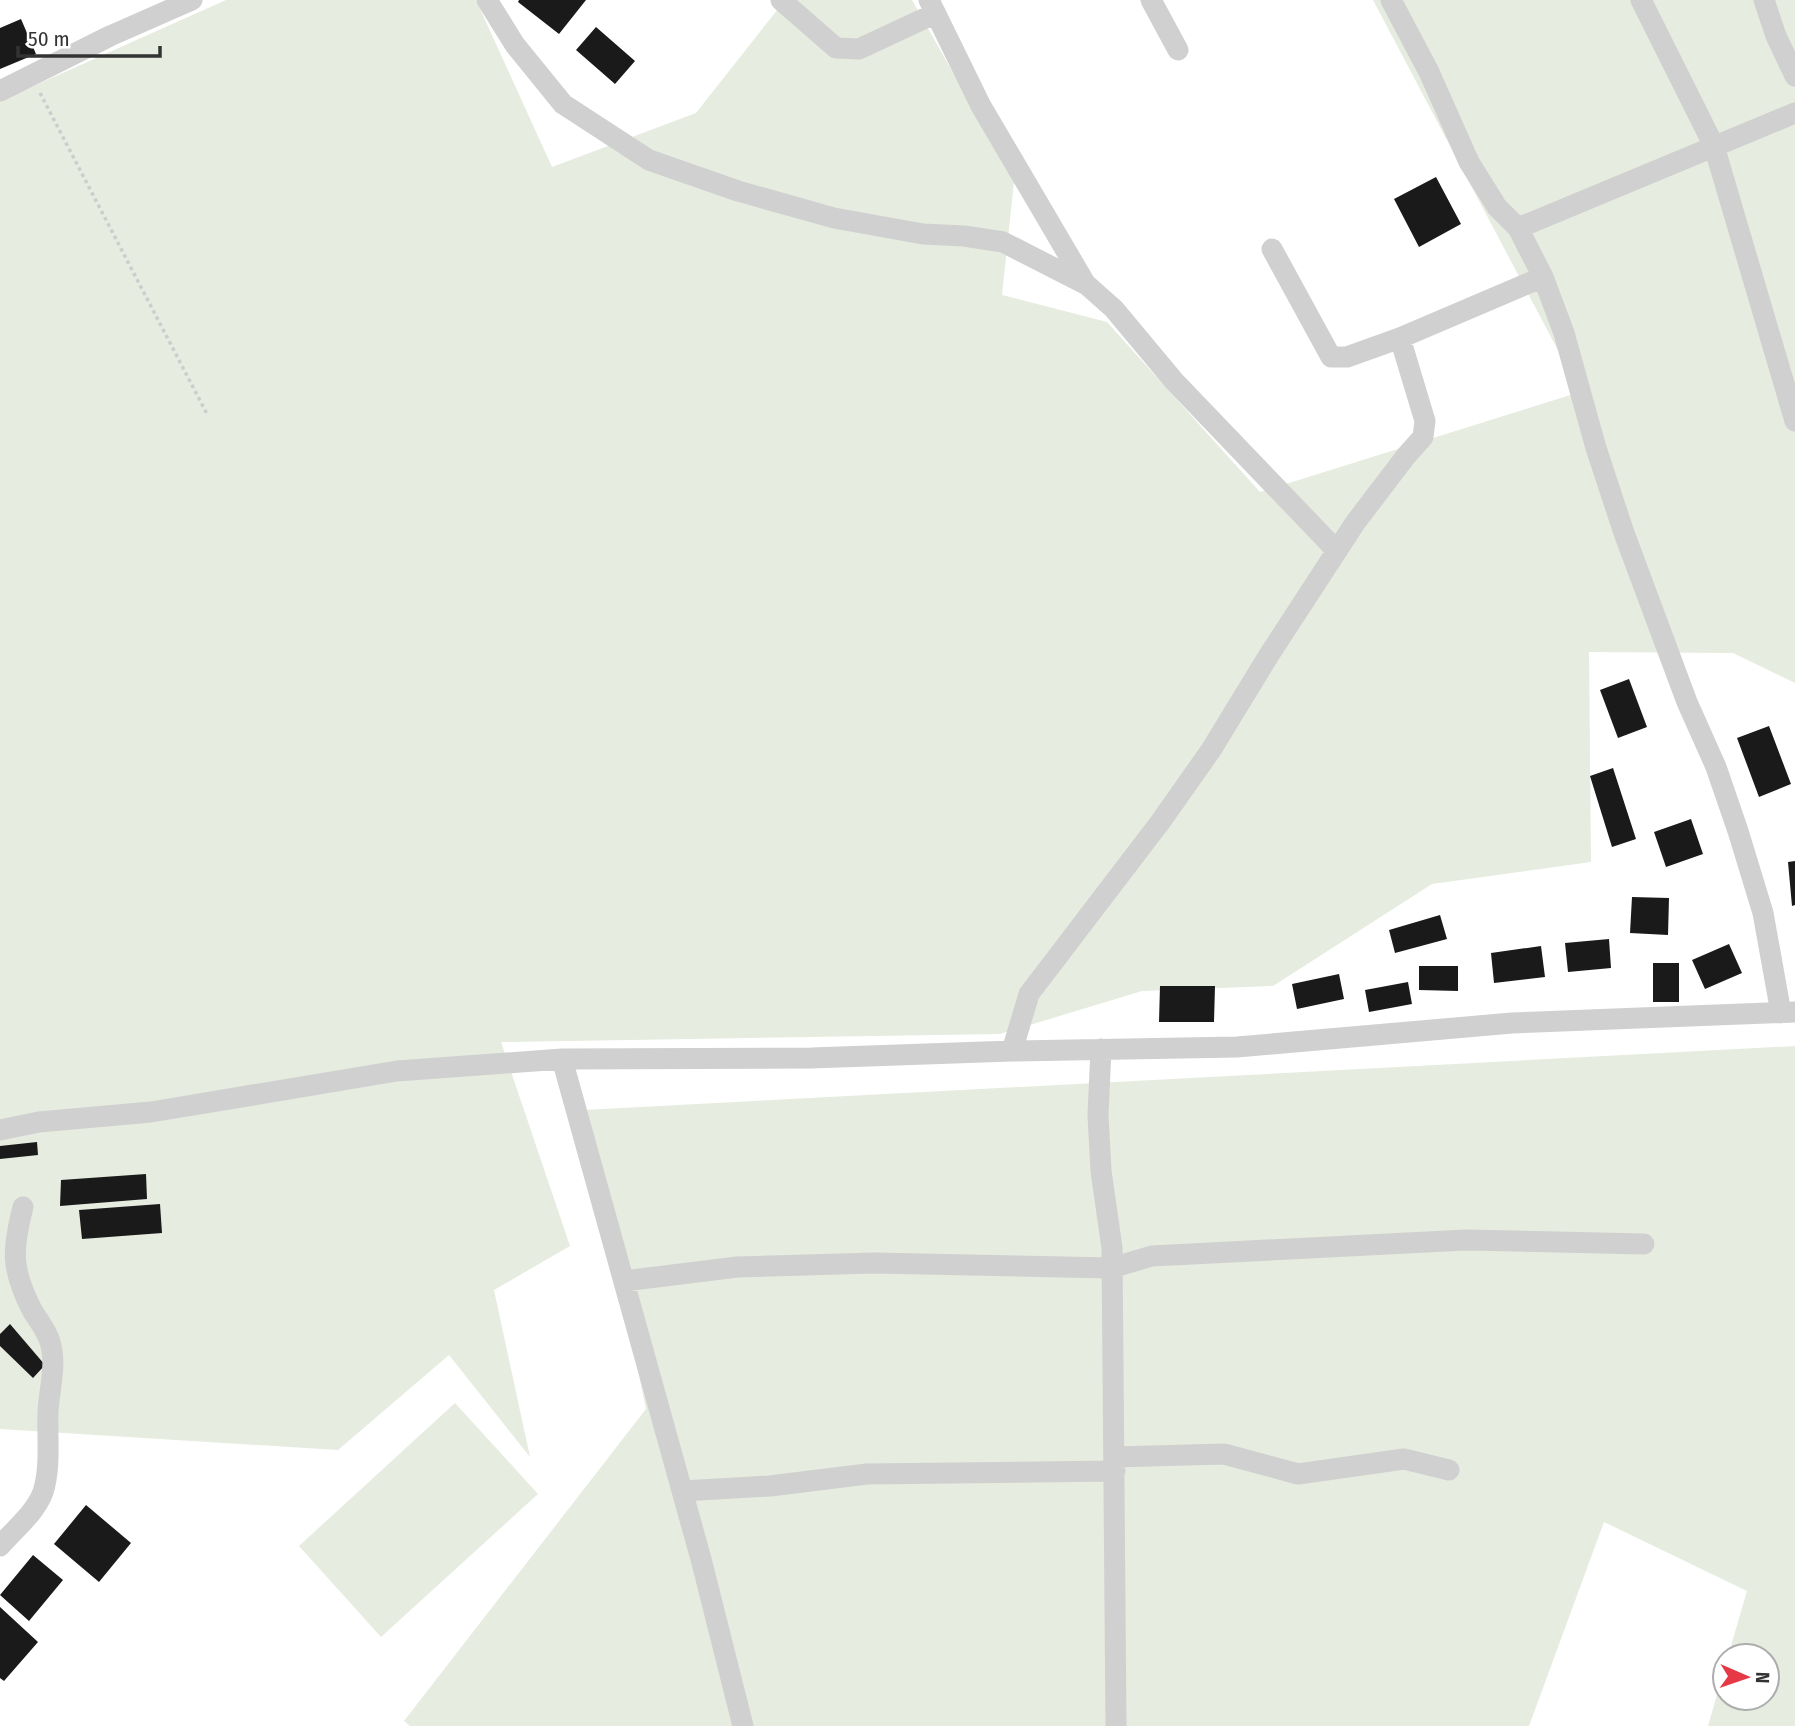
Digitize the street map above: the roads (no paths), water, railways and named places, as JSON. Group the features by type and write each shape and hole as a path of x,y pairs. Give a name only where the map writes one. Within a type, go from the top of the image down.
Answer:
{"street":[{"path":"0,91 110,36 192,0"},
{"path":"487,0 515,45 563,104 649,160 738,191 834,218 923,234 1003,242 1087,285 1114,309 1174,381 1337,551"},
{"path":"781,0 836,48 859,49 931,7 981,106 1087,285"},
{"path":"1151,0 1178,50"},
{"path":"0,1130 39,1122 151,1112 397,1071 562,1059 811,1058 1237,1047 1512,1023 1788,1013 1763,913 1738,831 1716,767 1687,702 1624,533 1595,448 1564,333 1543,277 1518,228 1497,207 1469,163 1429,72 1391,0"},
{"path":"1641,0 1714,146 1795,421"},
{"path":"1764,0 1776,36 1795,76"},
{"path":"1518,228 1795,113"},
{"path":"1272,249 1331,357 1347,357 1400,338 1543,277"},
{"path":"1012,1051 1029,994 1161,821 1211,750 1337,551 1399,466 1423,438 1425,421 1400,338"},
{"path":"1101,1049 1101,1171 1112,1248 1116,1726"},
{"path":"562,1059 683,1491 743,1726"},
{"path":"0,1546 37,1504 45,1482 47,1465 48,1409 53,1360 51,1343 23,1292 14,1262 15,1241 23,1207"},
{"path":"624,1281 737,1267 847,1264 1111,1268 1152,1256 1466,1240 1644,1244"},
{"path":"683,1491 770,1486 867,1474 1114,1464 1224,1454 1298,1474 1404,1460 1449,1470"}]}
